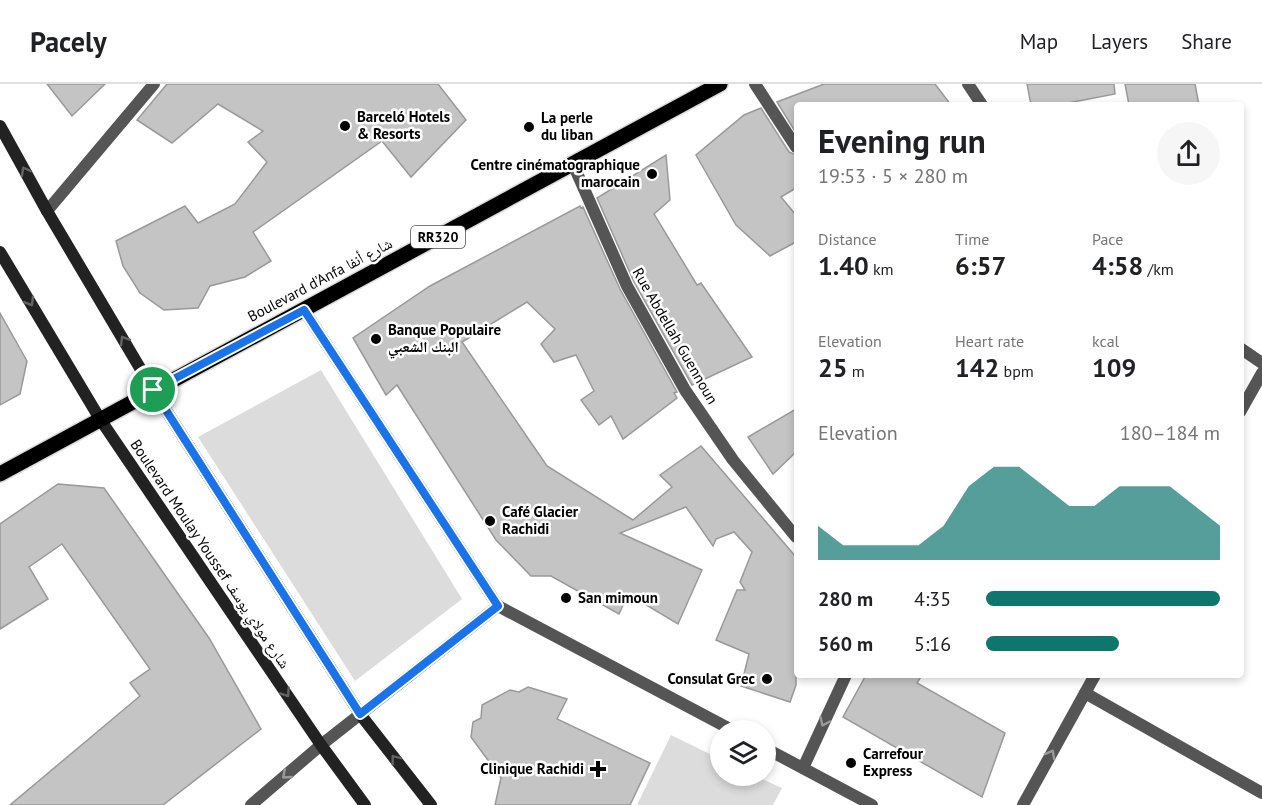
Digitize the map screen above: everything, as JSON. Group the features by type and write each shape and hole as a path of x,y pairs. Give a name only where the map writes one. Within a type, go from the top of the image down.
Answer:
{"main road":[{"name":"Boulevard d'Anfa شارع أنفا","path":"0,474 720,84"},
{"path":"0,126 47,211 153,390 360,714 431,805"},
{"name":"Boulevard Moulay Youssef شارع مولاي يوسف","path":"0,253 100,419 365,805"}],"street":[{"path":"47,211 154,84"},
{"path":"755,84 794,144"},
{"path":"969,84 980,102"},
{"name":"Rue Abdellah Guennoun","path":"573,164 627,286 685,390 733,460 794,535"},
{"path":"304,310 498,606 713,720"},
{"path":"1244,351 1262,363"},
{"path":"1244,405 1262,373"},
{"path":"251,805 321,744 498,606"},
{"path":"802,768 845,678"},
{"path":"1023,805 1093,678"},
{"path":"1085,693 1262,793"},
{"path":"776,754 872,805"}],"shaded area":[{"path":"321,370 462,599 355,681 198,437"},
{"path":"671,735 710,754 710,786 776,785 782,788 773,805 637,805"}],"building":[{"path":"47,84 105,84 72,116"},
{"path":"167,84 438,84 466,120 411,177 382,141 253,232 271,261 245,277 210,286 198,308 164,310 140,293 123,266 116,241 185,206 198,223 235,204 267,162 248,142 263,131 218,104 172,143 137,120"},
{"path":"824,84 935,84 949,102 794,102 794,130 777,102"},
{"path":"1027,84 1114,84 1115,94 1074,102 1030,102"},
{"path":"1125,84 1195,84 1198,102 1128,102"},
{"path":"761,108 789,152 794,154 794,189 781,197 794,213 794,243 770,256 736,225 696,155 744,115"},
{"path":"666,155 670,200 654,214 697,285 701,283 752,357 692,385 634,282 597,198"},
{"path":"580,206 583,207 620,289 677,392 674,393 677,398 623,439 611,416 599,425 581,400 594,391 576,355 554,362 541,344 555,329 527,302 462,342 547,466 633,520 672,487 660,475 701,446 794,555 794,678 796,678 796,685 790,702 741,686 749,654 716,640 737,590 745,590 740,582 752,552 734,532 716,539 713,546 686,507 620,533 702,570 678,624 628,594 619,614 551,576 531,576 496,540 397,385 386,395 353,338 430,286"},
{"path":"0,313 27,361 20,394 0,405"},
{"path":"794,410 794,454 773,474 748,437"},
{"path":"58,484 104,488 209,638 261,729 163,805 10,805 140,696 130,683 150,669 62,544 29,567 48,599 0,629 0,524"},
{"path":"864,678 920,678 917,683 1005,733 982,797 843,717"},
{"path":"528,687 567,699 557,719 650,763 630,805 495,805 501,778 471,737 473,722 481,718 482,705 510,690 519,692"}],"place":[{"name":"Barceló Hotels & Resorts","path":"345,126"},
{"name":"La perle du liban","path":"529,127"},
{"name":"Centre cinématographique marocain","path":"652,174"},
{"name":"Banque Populaire البنك الشعبي","path":"376,339"},
{"name":"Café Glacier Rachidi","path":"490,521"},
{"name":"San mimoun","path":"566,598"},
{"name":"Consulat Grec","path":"767,679"},
{"name":"Carrefour Express","path":"851,763"},
{"name":"Clinique Rachidi","path":"598,769"}],"route":[{"path":"304,310 498,606 360,714 153,390 304,310"}]}
